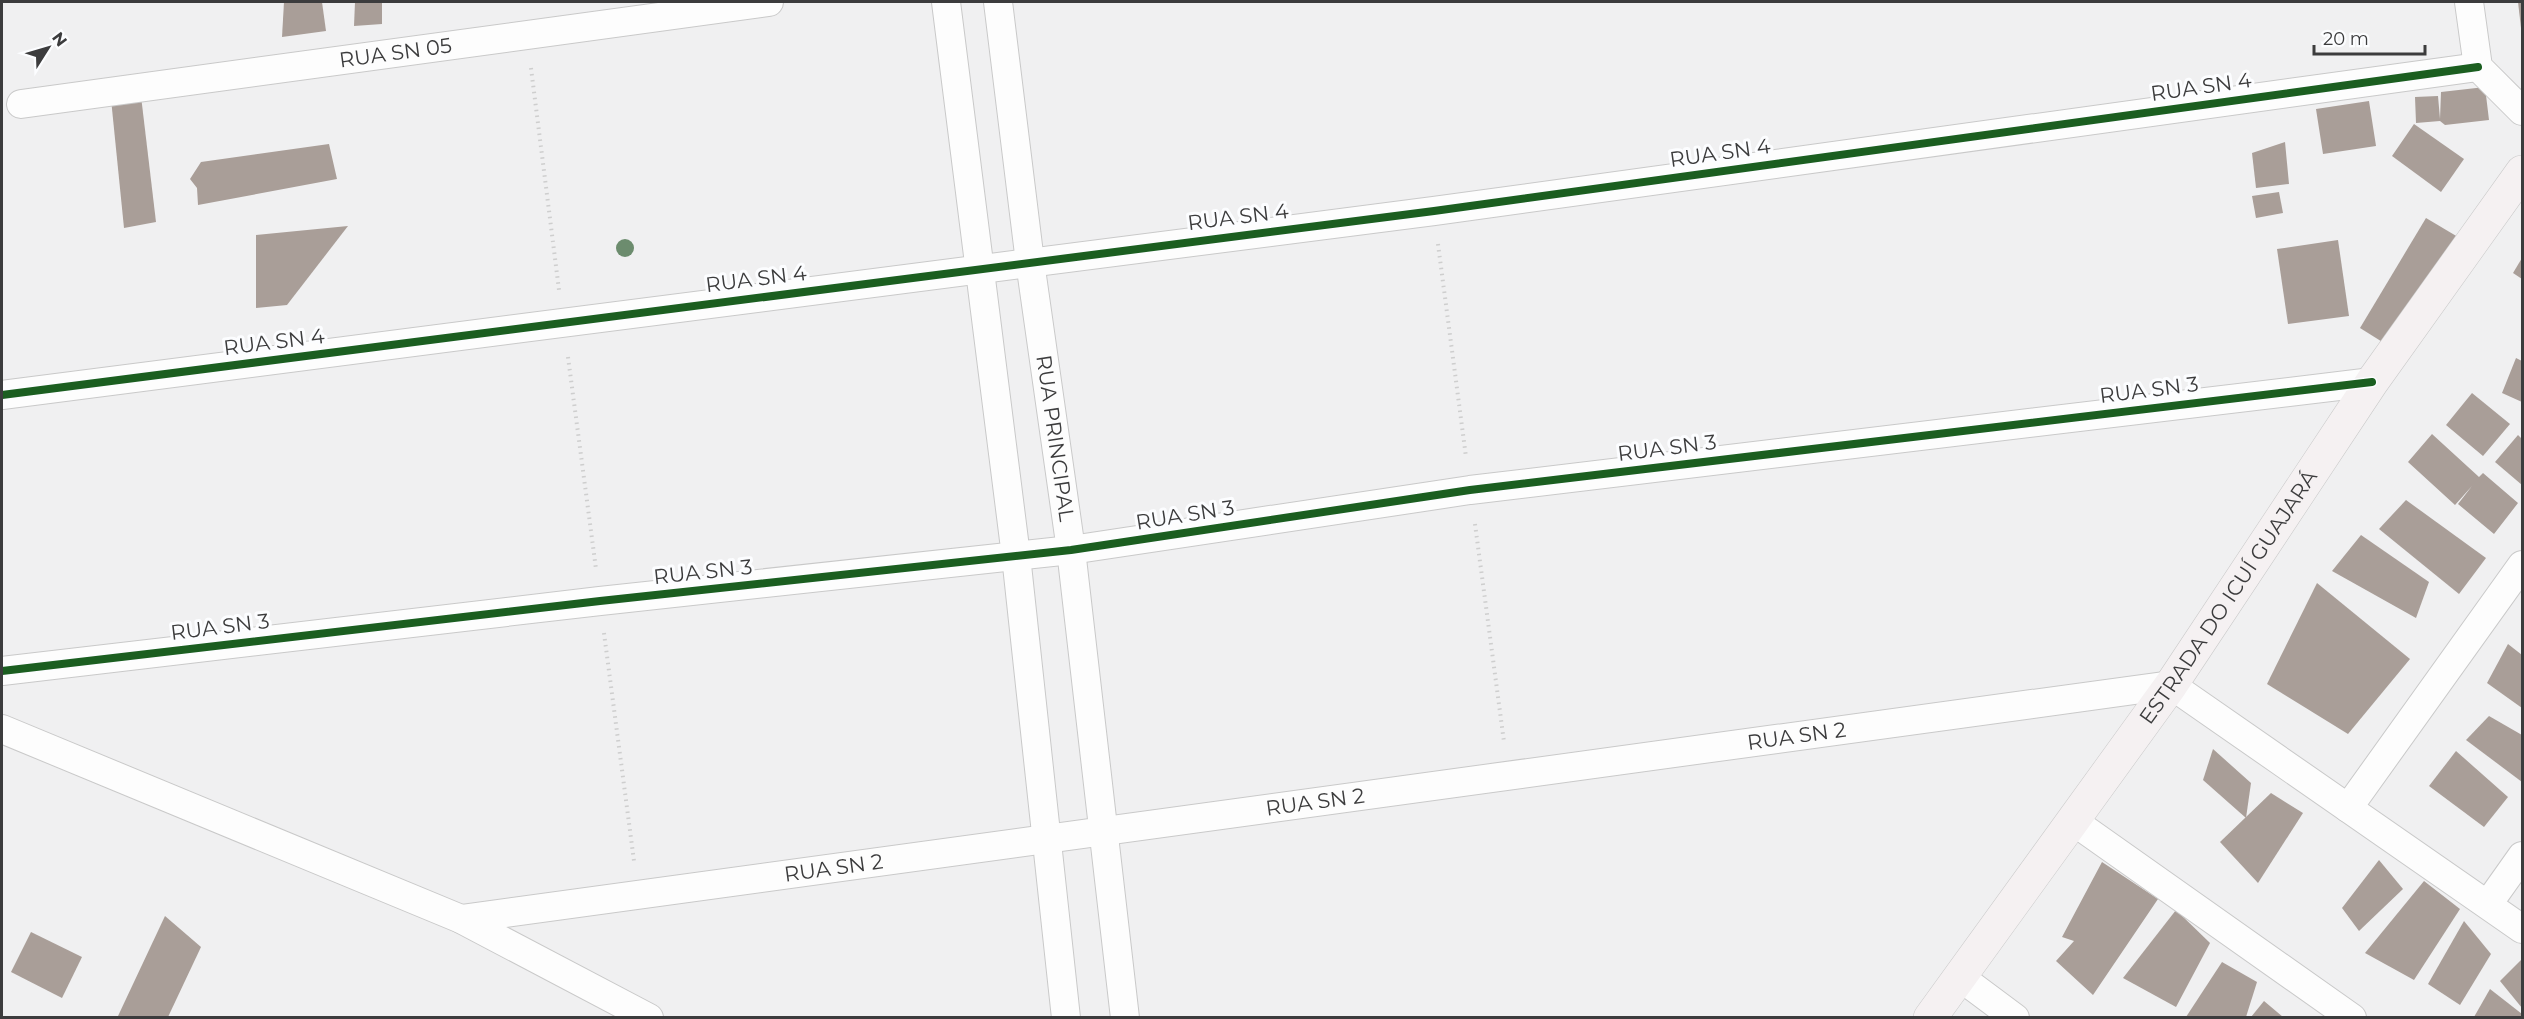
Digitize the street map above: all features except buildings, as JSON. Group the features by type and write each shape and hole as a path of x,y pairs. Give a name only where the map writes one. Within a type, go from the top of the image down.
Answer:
{"street":[{"name":"RUA SN 05","path":"21,104 769,2"},
{"path":"946,2 978,270 1016,556 1066,1017"},
{"name":"RUA PRINCIPAL","path":"998,2 1030,262 1071,550 1125,1017"},
{"path":"2469,2 2478,67 2523,111"},
{"name":"RUA SN 4","path":"2,395 1434,211 2478,67"},
{"name":"ESTRADA DO ICUÍ GUAJARÁ","path":"1930,1017 2171,685 2372,382 2523,172"},
{"name":"RUA SN 3","path":"2,671 600,601 1071,550 1470,490 2372,382"},
{"path":"2348,808 2523,565"},
{"path":"2171,685 2523,928"},
{"name":"RUA SN 2","path":"461,919 2171,685"},
{"path":"2,729 461,919 649,1017"},
{"path":"2073,821 2352,1017"},
{"path":"2488,904 2523,856"},
{"path":"1960,977 2015,1017"}],"path":[{"path":"527,34 639,895"}],"cycle path":[{"path":"2,395 1434,211 2478,67"},
{"path":"2,671 600,601 1071,550 1470,490 2372,382"}]}
